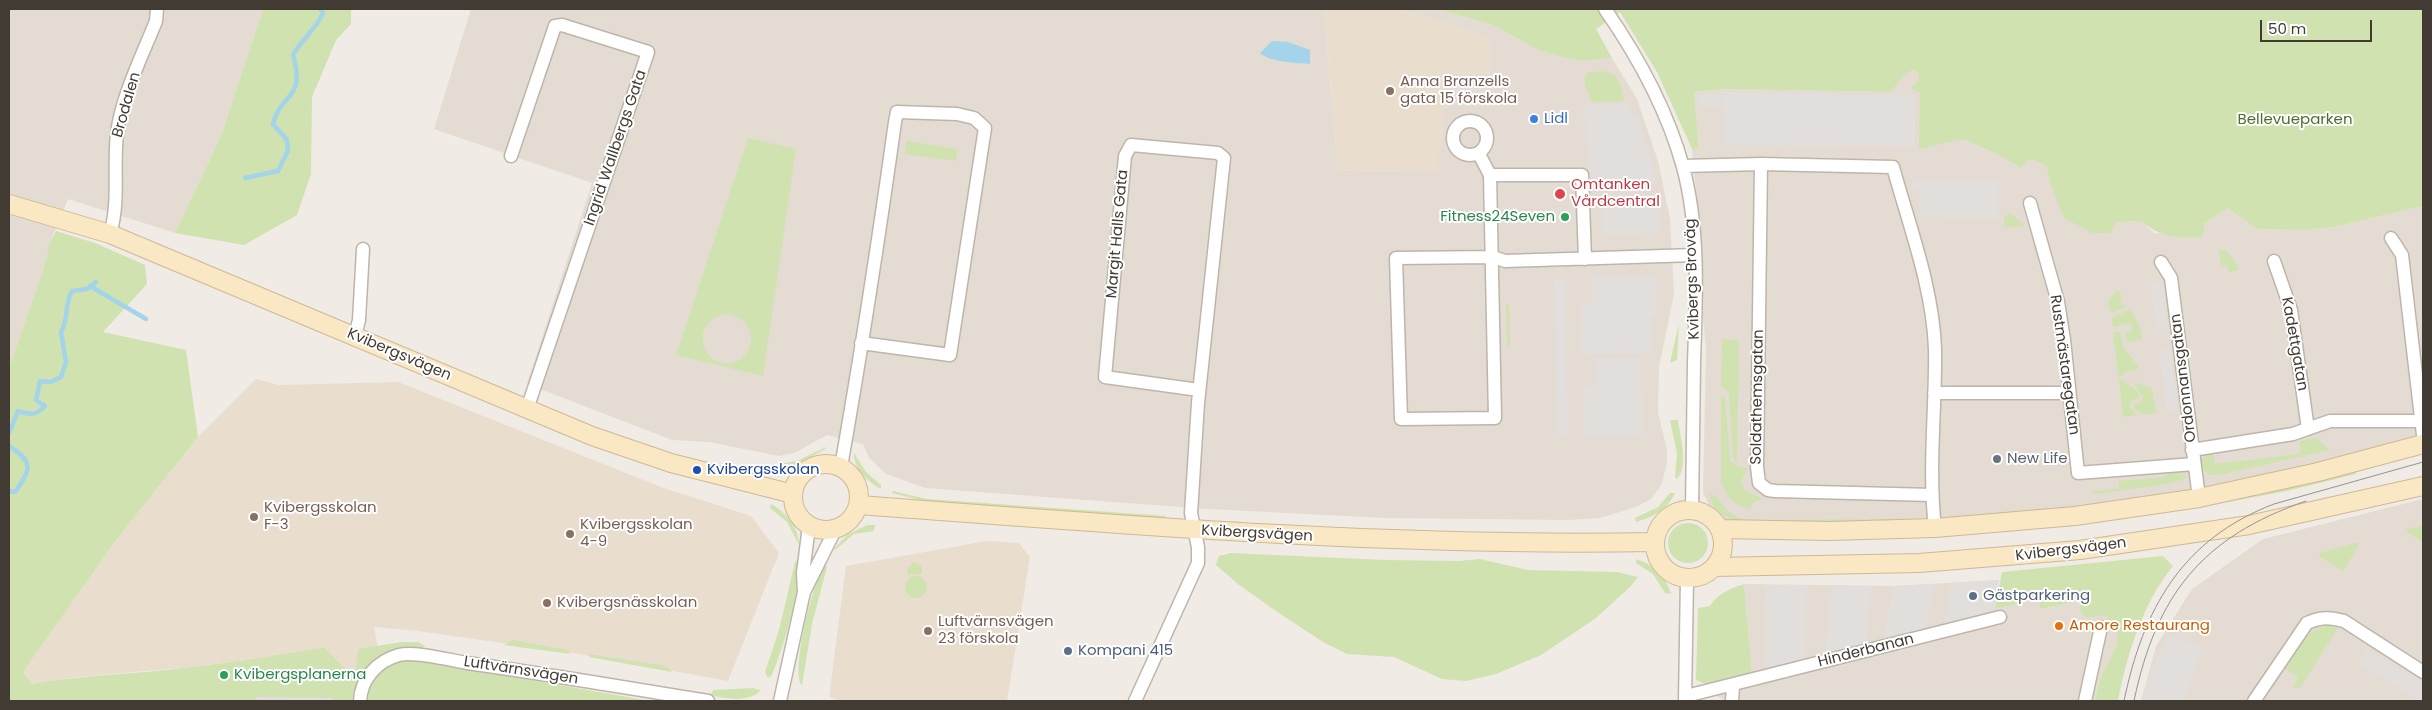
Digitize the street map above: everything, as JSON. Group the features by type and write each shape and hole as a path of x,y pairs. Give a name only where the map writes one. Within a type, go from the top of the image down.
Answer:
{"street":[{"name":"Brodalen","path":"110,234 116,208 117,132 127,98 156,21 157,9"},
{"name":"Kvibergs Broväg","path":"1605,9 1636,56 1657,95 1683,166 1692,213 1696,255 1692,510"},
{"name":"Ingrid Wallbergs Gata","path":"511,156 555,26 562,24 648,52 527,409"},
{"path":"841,467 853,406 861,343 897,112 957,114 974,118 985,128 950,355 861,343"},
{"name":"Margit Halls Gata","path":"1135,701 1198,563 1199,554 1191,513 1199,390 1224,158 1218,153 1131,145 1125,156 1105,378 1199,390"},
{"path":"1479,154 1490,176 1493,257 1496,418 1401,419 1396,258 1493,257 1504,261 1696,255"},
{"path":"1683,166 1761,164 1893,167 1925,281 1935,347 1932,495 1935,528"},
{"name":"Soldathemsgatan","path":"1761,164 1757,467 1759,484 1768,490 1775,491 1932,495"},
{"path":"1490,176 1582,174 1585,259"},
{"name":"Rustmästaregatan","path":"2030,203 2058,302 2078,473 2194,464"},
{"name":"Kvibergsvägen","path":"9,204 110,234 527,409 637,452 697,470 793,494"},
{"path":"2391,238 2402,255 2421,394 2423,435"},
{"path":"355,336 359,320 363,249"},
{"name":"Kadettgatan","path":"2274,261 2290,310 2308,429"},
{"name":"Ordonnansgatan","path":"2161,262 2171,278 2199,498"},
{"path":"1934,393 2070,393"},
{"path":"2192,450 2293,434 2330,420 2421,421"},
{"path":"1720,529 1830,531 1935,528 2075,516 2199,498 2318,472 2423,444"},
{"path":"780,701 804,592 835,530 851,520 859,504 856,483 841,467 820,464 807,470 797,480 793,494 794,509 798,516 809,526 817,530 835,530"},
{"name":"Kvibergsvägen","path":"1687,578 1702,575 1714,567 1919,563 2080,550 2249,525 2423,486"},
{"name":"Kvibergsvägen","path":"859,504 1194,531 1344,539 1655,542"},
{"path":"1685,699 1687,578 1674,574 1664,566 1657,555 1655,542 1660,526 1667,518 1681,511 1692,510 1706,514 1720,529 1723,549 1714,567"},
{"path":"804,592 803,573 809,526"},
{"name":"Hinderbanan","path":"1685,699 2000,617"},
{"path":"2254,701 2307,623 2320,618 2334,618 2344,621 2423,672"},
{"path":"2085,701 2101,627"},
{"name":"Luftvärnsvägen","path":"360,701 360,690 371,671 381,663 400,655 519,670 708,701"},
{"path":"1732,686 1732,701"}],"shaded area":[{"path":"9,9 263,9 221,136 175,233 68,199 50,242 44,267 9,368"},
{"path":"471,9 1324,9 1338,171 1439,170 1439,146 1443,145 1442,109 1448,107 1448,73 1490,74 1490,38 1399,9 1437,9 1493,25 1536,49 1584,61 1612,58 1637,99 1658,161 1670,219 1674,294 1659,367 1658,412 1667,450 1667,462 1662,484 1651,499 1636,507 1600,518 1569,520 1384,518 1208,509 925,488 886,474 869,458 863,444 827,435 794,453 779,456 709,442 672,440 527,384 592,183 434,129"},
{"name":"Anna Branzells gata 15 förskola","path":"1324,9 1399,9 1490,38 1490,74 1448,73 1448,107 1442,109 1443,146 1439,146 1439,170 1338,171"},
{"path":"1914,70 1919,75 1920,93 1963,139 1999,155 2020,168 2030,159 2046,165 2050,182 2116,222 2141,221 2154,233 2203,237 2205,223 2228,208 2257,229 2304,230 2334,227 2423,206 2423,439 2206,494 1939,524 1730,523 1710,507 1703,493 1706,351 1702,305 1700,233 1692,149 1699,148 1694,92 1725,89 1891,92 1906,73"},
{"path":"1449,77 1488,77 1488,106 1449,106"},
{"path":"1723,92 1915,95 1915,146 1723,145"},
{"path":"1697,94 1721,95 1721,106 1697,105"},
{"path":"1584,104 1629,104 1632,115 1638,115 1657,184 1590,184"},
{"path":"1912,179 1999,180 1999,218 1919,217 1920,190 1912,190"},
{"path":"1658,194 1658,233 1602,234 1602,195"},
{"path":"1656,276 1657,315 1651,316 1651,353 1583,354 1582,304 1592,304 1591,277"},
{"path":"1565,278 1568,436 1557,436 1554,279"},
{"path":"2162,282 2168,328 2156,329 2151,283"},
{"path":"2170,348 2178,409 2167,411 2159,349"},
{"path":"1640,358 1642,436 1584,437 1583,387 1595,386 1595,359"},
{"path":"256,379 278,385 398,382 661,487 751,516 779,553 728,681 593,656 418,631 374,627 380,659 356,681 324,647 279,656 182,668 75,677 32,684 23,672 117,539 198,437"},
{"path":"2423,499 2423,701 2141,701 2156,646 2192,589 2263,539"},
{"name":"Luftvärnsvägen 23 förskola","path":"987,541 1019,543 1030,557 1007,701 841,701 829,697 846,566"},
{"path":"1999,580 1996,609 2038,598 2042,609 2080,601 2104,615 2116,628 2117,645 2100,678 2095,701 1726,701 1717,696 1706,684 1752,672 1744,584 1893,586"},
{"name":"Gästparkering","path":"1999,580 1995,609 1945,623 1951,583"},
{"path":"1935,584 1926,628 1884,639 1893,586"},
{"path":"1766,585 1807,585 1805,659 1767,668"},
{"path":"1832,585 1872,586 1865,644 1825,653"},
{"path":"2169,634 2203,649 2194,669 2184,701 2144,701 2147,681"},
{"path":"2368,649 2423,684 2423,701 2420,701 2359,663"},
{"path":"256,697 332,698 332,701 256,701"}],"green space":[{"path":"263,9 351,9 351,24 336,40 312,97 311,174 297,215 244,245 175,233 221,136"},
{"name":"Bellevueparken","path":"1437,9 2423,9 2423,206 2334,227 2304,230 2257,229 2228,208 2205,223 2203,237 2170,236 2155,231 2141,221 2117,222 2110,233 2092,233 2064,218 2050,182 2046,165 2030,159 2020,168 1999,155 1963,139 1919,149 1920,93 1911,88 1918,81 1919,75 1914,70 1906,73 1891,92 1725,89 1694,92 1699,148 1692,149 1657,72 1620,12 1596,29 1612,58 1584,61 1536,49 1493,25"},
{"path":"1602,71 1613,74 1619,81 1624,101 1591,102 1585,84 1585,77 1587,73"},
{"path":"748,138 796,149 763,376 676,355","holes":["724,314 738,318 747,325 751,335 750,346 746,355 737,361 726,363 712,359 704,346 703,332 706,326 710,321"]},
{"path":"906,141 957,149 956,161 905,154"},
{"path":"2009,213 2024,224 2024,226 2004,228 2004,218"},
{"path":"56,231 95,243 145,265 147,284 103,332 186,350 198,437 117,539 23,672 32,684 213,664 324,647 356,680 380,659 412,659 650,701 9,701 9,368 44,267 50,242"},
{"path":"2219,250 2226,250 2240,269 2229,273 2228,265 2221,266"},
{"path":"2118,290 2121,293 2120,301 2126,307 2111,313 2108,301"},
{"path":"1506,304 1509,304 1510,346 1507,346"},
{"path":"2130,310 2138,322 2142,339 2127,342 2125,333 2132,332 2131,323 2113,327 2112,317"},
{"path":"1679,325 1677,360 1670,363 1678,328"},
{"path":"2113,332 2120,332 2124,348 2138,366 2137,370 2125,372 2123,376 2118,375"},
{"path":"1722,339 1739,340 1737,462 1733,458 1729,393 1721,386"},
{"path":"2119,378 2135,389 2140,396 2139,399 2131,401 2129,406 2137,415 2123,417"},
{"path":"2133,382 2152,388 2156,413 2141,415 2133,407 2134,404 2140,403 2143,398"},
{"path":"1721,396 1725,397 1730,461 1747,469 1741,482 1745,490 1763,499 1755,502 1749,509 1738,505 1730,499 1721,480"},
{"path":"1670,420 1678,420 1683,451 1681,473 1677,479 1675,477 1677,453"},
{"path":"2316,438 2330,450 2220,475 2209,475 2201,468 2202,458 2213,453 2215,464 2298,454 2301,451 2300,441"},
{"path":"826,447 794,466 779,469 779,464 797,461"},
{"path":"854,453 866,472 881,485 881,489 872,483 859,469 854,459"},
{"path":"2355,466 2356,474 2287,491 2222,503 2079,524 2079,519"},
{"path":"2173,471 2186,475 2185,479 2168,484 2095,494 2090,492 2119,488 2119,481 2164,477"},
{"path":"893,491 927,499 1167,516 1162,518 931,503 892,493"},
{"path":"2184,491 2181,494 2078,510 2077,506"},
{"path":"1670,493 1675,493 1664,508 1648,518 1636,522 1635,518 1658,507"},
{"path":"1710,493 1732,514 1746,520 1920,519 1915,522 1744,523 1721,513 1713,504"},
{"path":"771,504 782,511 791,521 797,533 799,545 787,522 770,508"},
{"path":"2070,507 2070,511 1948,520 1944,517"},
{"path":"1684,523 1692,523 1699,526 1705,532 1708,543 1705,554 1699,560 1692,563 1684,563 1677,560 1671,554 1668,547 1668,539 1671,532 1677,526"},
{"path":"867,525 875,525 874,531 854,534 834,549 847,535"},
{"path":"2423,525 2423,543 2405,530"},
{"path":"2358,542 2359,545 2343,571 2319,556 2320,553"},
{"path":"1231,553 1384,560 1459,561 1480,559 1528,570 1617,572 1638,577 1630,587 1596,618 1541,655 1496,674 1466,681 1442,679 1394,657 1347,654 1323,642 1238,584 1216,565 1219,556"},
{"path":"2163,556 2173,566 2162,580 2145,612 2131,648 2118,701 2095,701 2100,678 2117,645 2116,628 2104,615 2088,618 2081,613 2080,601 2041,609 2038,599 1995,609 2002,572"},
{"path":"1636,559 1648,564 1662,576 1671,594 1665,593 1653,574 1636,563"},
{"path":"798,560 798,585 791,617 772,675 768,678 765,672 779,630 795,562"},
{"path":"914,562 922,566 922,574 908,575 907,569"},
{"path":"826,565 812,624 802,685 799,678 799,664 805,625 815,587"},
{"path":"916,576 926,583 927,587 920,597 916,598 906,591 905,587 912,577"},
{"path":"1744,584 1752,672 1706,684 1696,680 1698,608 1710,606 1721,595"},
{"path":"2328,625 2338,628 2300,688 2293,688 2298,677 2285,669 2308,635 2320,627"},
{"path":"513,640 568,650 570,654 504,645"},
{"path":"402,642 418,642 425,646 422,648 394,650 386,653 373,661 359,676 355,677 358,649"},
{"path":"589,654 666,666 672,672 589,657"},
{"path":"752,688 761,690 750,697 738,699 711,695 713,690"}],"water":[{"path":"1272,41 1288,42 1310,50 1310,64 1276,60 1264,56 1260,53"}],"waterway":[{"path":"245,178 278,171 288,151 287,140 273,124 277,113 295,88 297,80 293,55 323,13 320,9"},
{"path":"9,433 18,411 33,414 45,406 36,400 40,381 51,382 61,377 66,362 61,332 72,291 87,289 96,282"},
{"path":"90,286 146,319"},
{"path":"9,446 23,457 27,466 27,472 15,492 9,491"}],"tram line":[{"path":"2124,701 2132,668 2156,607 2172,581 2191,557 2214,537 2242,519 2274,504 2423,462"},
{"path":"2134,701 2143,663 2156,630 2171,601 2189,575 2212,552 2238,533 2270,516 2306,501"}],"place":[{"name":"Anna Branzells gata 15 förskola","path":"1390,91"},
{"name":"Lidl","path":"1534,119"},
{"name":"Omtanken Vårdcentral","path":"1560,194"},
{"name":"Fitness24Seven","path":"1565,217"},
{"name":"New Life","path":"1997,459"},
{"name":"Kvibergsskolan","path":"697,470"},
{"name":"Kvibergsskolan F-3","path":"254,517"},
{"name":"Kvibergsskolan 4-9","path":"570,534"},
{"name":"Gästparkering","path":"1973,596"},
{"name":"Kvibergsnässkolan","path":"547,603"},
{"name":"Amore Restaurang","path":"2059,626"},
{"name":"Luftvärnsvägen 23 förskola","path":"928,631"},
{"name":"Kompani 415","path":"1068,651"},
{"name":"Kvibergsplanerna","path":"224,675"}]}
